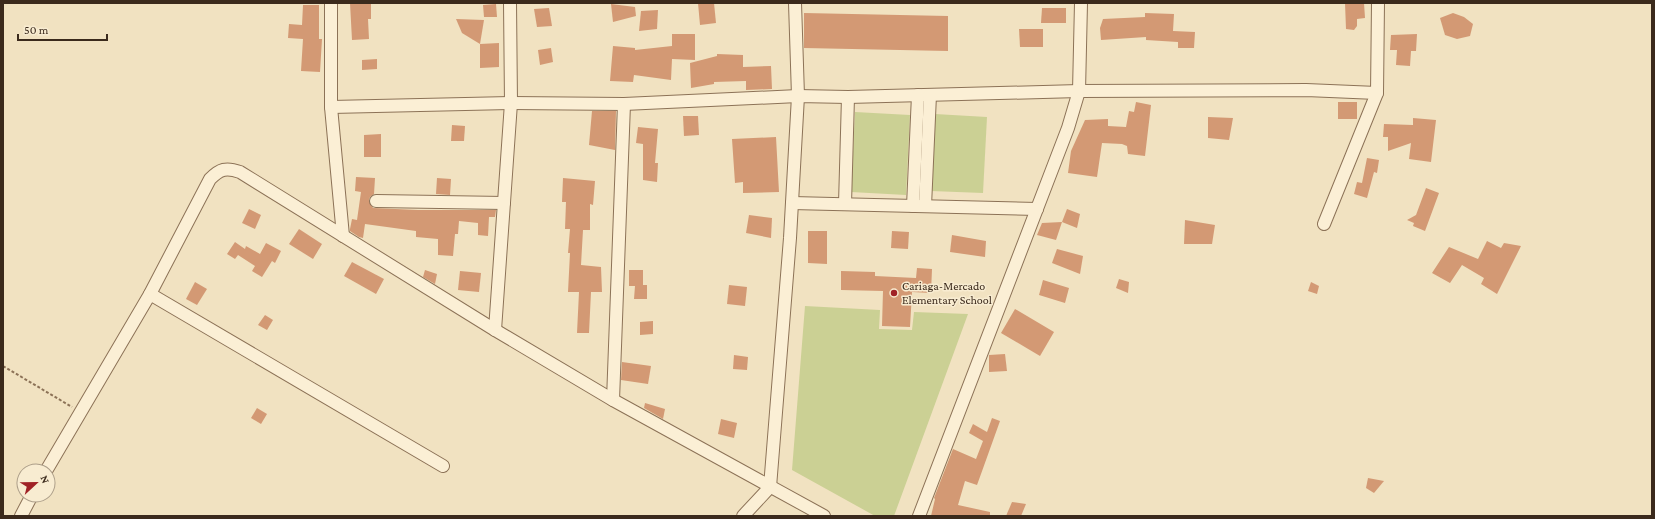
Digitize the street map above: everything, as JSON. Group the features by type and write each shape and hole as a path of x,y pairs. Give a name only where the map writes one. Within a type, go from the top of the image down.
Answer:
{"street":[{"path":"331,3 331,107 343,236"},
{"path":"495,330 511,102 510,3"},
{"path":"742,516 770,487 792,203 798,96 795,3"},
{"path":"919,516 1068,128 1079,91 1081,3"},
{"path":"1324,224 1377,93 1378,3"},
{"path":"331,107 511,102 624,104 798,96 848,97 1079,91 1306,90 1377,93"},
{"path":"919,206 924,95"},
{"path":"845,204 848,97"},
{"path":"613,400 624,104"},
{"path":"51,463 150,294 210,179 219,170 229,168 240,172 495,330 613,400 824,516"},
{"path":"376,201 504,203"},
{"path":"792,203 1037,209"},
{"path":"150,294 443,466"},
{"path":"20,516 27,503"}],"path":[{"path":"3,366 80,411"}],"green space":[{"path":"855,112 910,115 906,195 851,192"},
{"path":"935,114 987,117 983,193 931,191"},
{"path":"805,306 880,310 879,329 912,330 914,312 968,314 894,516 875,516 792,470"}],"building":[{"path":"350,3 371,3 371,19 368,19 369,39 352,40"},
{"path":"698,3 714,3 716,23 700,25"},
{"path":"1345,3 1364,3 1365,18 1357,19 1357,26 1354,30 1346,29"},
{"path":"496,4 497,17 484,17 483,5"},
{"path":"611,4 635,7 636,16 613,22"},
{"path":"303,5 319,5 319,39 322,39 320,72 301,71 303,39 288,38 289,24 302,25"},
{"path":"549,8 552,26 537,27 534,9"},
{"path":"1042,8 1066,8 1066,23 1041,23"},
{"path":"658,10 657,29 639,31 641,11"},
{"path":"804,13 948,16 948,51 804,48"},
{"path":"1145,13 1174,14 1173,31 1195,32 1194,48 1178,48 1178,42 1146,40 1146,37 1101,40 1100,28 1103,19 1145,17"},
{"path":"1453,13 1464,17 1473,24 1470,36 1457,39 1445,35 1440,18"},
{"path":"456,19 484,20 480,44 462,33"},
{"path":"1019,29 1043,29 1043,47 1020,47"},
{"path":"672,34 695,34 695,60 672,59 671,80 634,75 633,82 610,81 613,46 635,48 635,50 672,46"},
{"path":"1417,34 1416,51 1411,51 1410,66 1396,65 1397,50 1390,50 1391,35"},
{"path":"499,43 499,67 480,68 480,44"},
{"path":"551,48 553,62 540,65 538,50"},
{"path":"717,54 743,55 743,67 771,66 772,89 746,90 746,81 714,82 714,84 691,88 690,63 717,56"},
{"path":"377,59 377,69 362,70 362,60"},
{"path":"1136,102 1151,105 1145,156 1128,154 1127,146 1122,144 1102,143 1097,177 1068,173 1071,151 1085,120 1108,119 1108,126 1126,127 1129,111 1134,112"},
{"path":"1338,102 1357,102 1357,119 1338,119"},
{"path":"592,111 616,111 615,150 589,145"},
{"path":"683,116 698,116 699,135 684,136"},
{"path":"1208,117 1233,118 1229,140 1208,138"},
{"path":"1413,118 1436,120 1431,162 1409,159 1411,143 1388,151 1388,137 1383,137 1384,124 1413,125"},
{"path":"452,125 465,126 464,141 451,141"},
{"path":"638,127 658,129 655,163 658,163 657,182 643,180 643,144 636,143"},
{"path":"381,134 381,157 364,157 364,135"},
{"path":"776,137 779,192 743,193 743,182 735,183 732,139"},
{"path":"1367,158 1379,160 1377,173 1374,172 1367,198 1354,194 1357,182 1362,183"},
{"path":"356,177 375,178 374,194 369,200 373,208 418,210 496,210 495,217 489,217 488,236 478,235 478,223 459,221 458,234 455,234 453,256 438,255 438,239 416,237 416,231 365,224 363,238 359,237 350,231 352,219 357,220 361,192 355,191"},
{"path":"437,178 451,179 450,195 436,194"},
{"path":"563,178 595,181 593,205 590,204 590,230 583,230 581,265 601,267 602,292 591,292 589,333 577,333 579,292 568,292 570,253 568,253 570,229 565,229 566,202 562,202"},
{"path":"1426,188 1439,193 1425,231 1413,226 1414,223 1407,220 1416,215"},
{"path":"249,209 261,215 255,229 242,223"},
{"path":"1067,209 1080,214 1077,228 1062,222"},
{"path":"749,215 772,218 771,238 746,233"},
{"path":"1185,220 1215,225 1212,244 1184,244"},
{"path":"1062,222 1056,240 1037,235 1042,223"},
{"path":"299,229 322,244 313,259 289,244"},
{"path":"808,231 827,231 827,264 808,263"},
{"path":"892,231 909,232 908,249 891,248"},
{"path":"952,235 986,241 985,257 950,252"},
{"path":"1487,241 1501,248 1504,243 1521,246 1497,294 1481,284 1484,278 1462,265 1450,283 1432,273 1449,247 1478,259"},
{"path":"235,242 245,249 246,246 260,254 266,243 281,251 275,263 272,261 262,277 252,271 255,266 238,255 235,259 227,254"},
{"path":"1057,249 1083,256 1080,274 1052,263"},
{"path":"352,262 384,279 376,294 344,276"},
{"path":"917,268 932,269 931,293 912,292 910,327 882,326 883,291 841,290 841,271 875,272 875,276 916,278"},
{"path":"425,270 437,274 435,284 423,277"},
{"path":"629,270 643,270 643,285 647,285 647,299 634,299 635,286 629,286"},
{"path":"460,271 481,273 479,292 458,290"},
{"path":"1119,279 1129,282 1128,293 1116,288"},
{"path":"1043,280 1069,288 1065,303 1039,295"},
{"path":"195,282 207,289 197,305 186,299"},
{"path":"1311,282 1319,286 1317,294 1308,291"},
{"path":"729,285 747,287 745,306 727,304"},
{"path":"1015,309 1054,332 1040,356 1001,333"},
{"path":"265,315 273,320 267,330 258,325"},
{"path":"653,321 653,334 640,335 640,322"},
{"path":"1005,354 1007,371 989,372 989,355"},
{"path":"734,355 748,357 747,370 733,369"},
{"path":"622,362 651,366 648,384 621,380"},
{"path":"645,403 665,409 663,419 644,408"},
{"path":"257,408 267,414 261,424 251,418"},
{"path":"992,418 1000,421 977,485 965,481 958,505 990,512 990,516 931,516 934,498 953,449 976,459 983,441 969,433 973,424 987,432"},
{"path":"721,419 737,423 734,438 718,434"},
{"path":"1368,478 1384,481 1374,493 1366,488"},
{"path":"1012,502 1026,504 1021,516 1006,516"}],"place":[{"name":"Cariaga-Mercado Elementary School","path":"894,293"}]}
